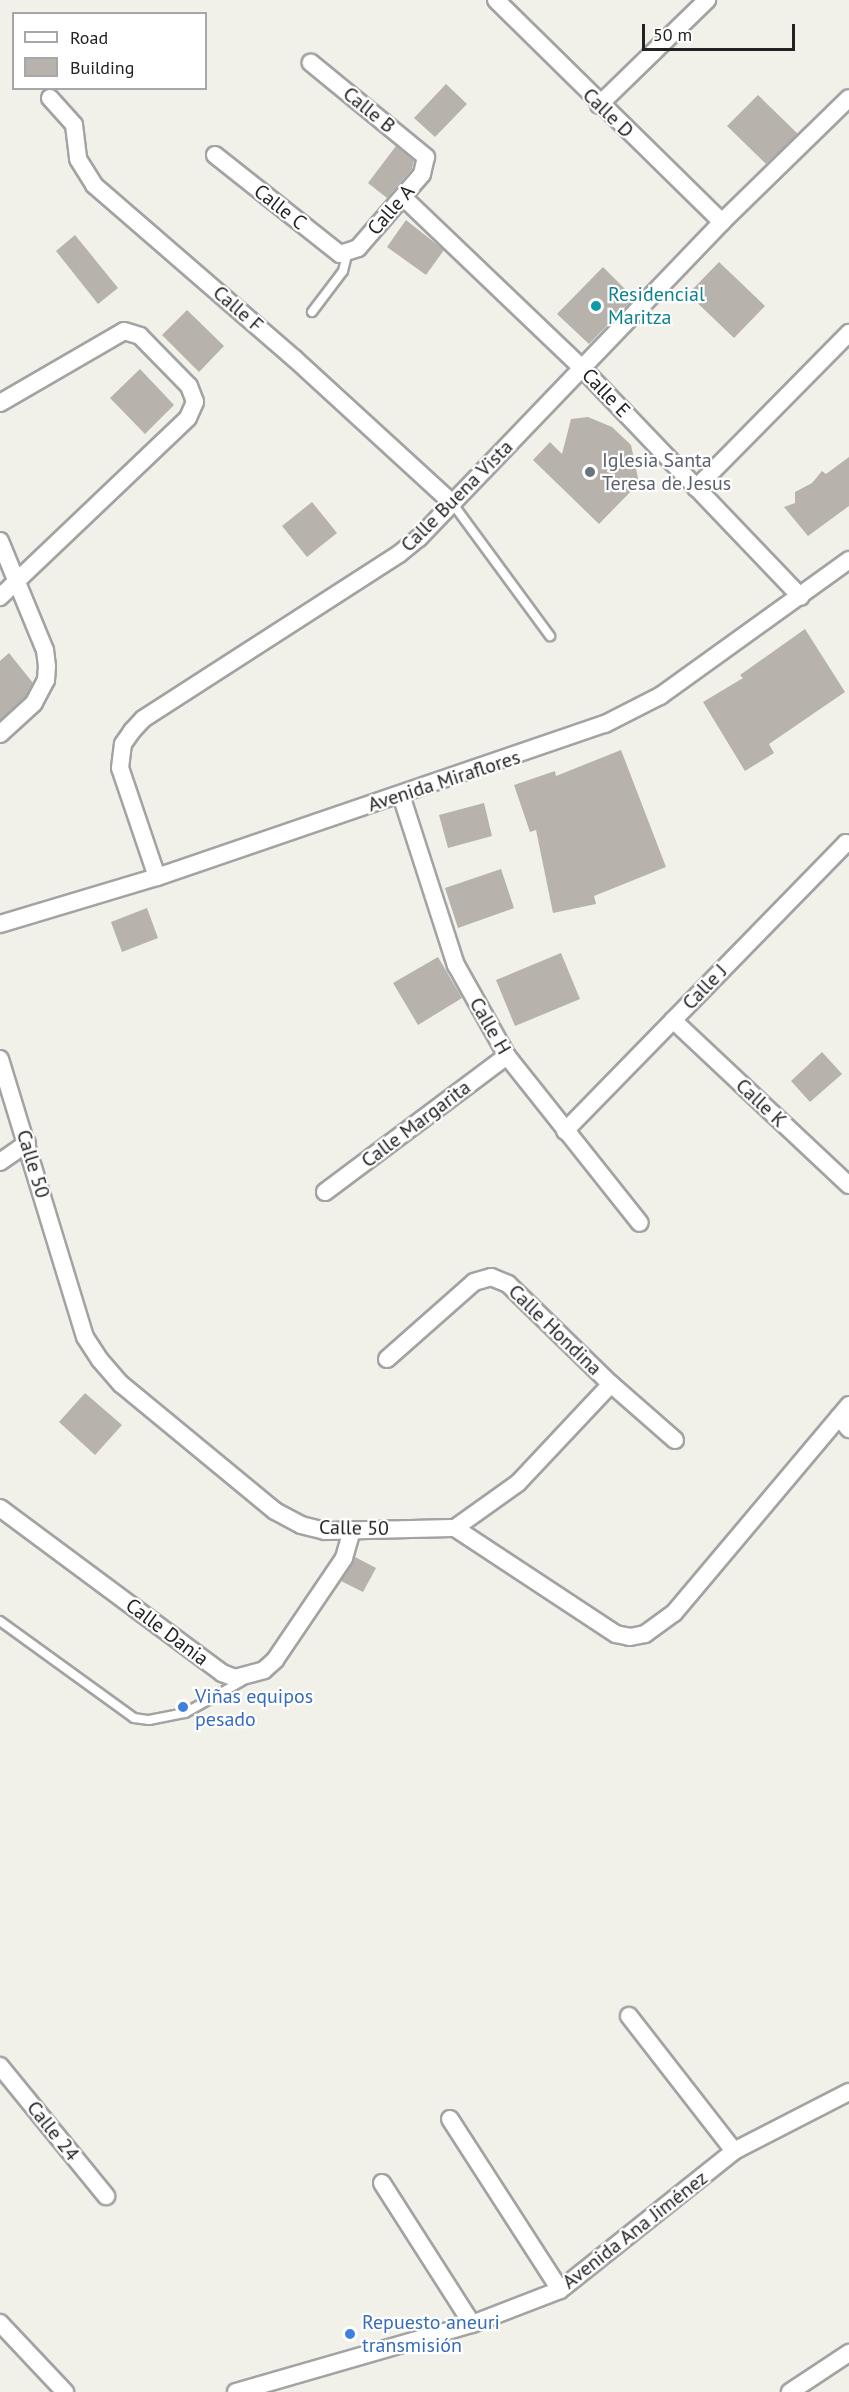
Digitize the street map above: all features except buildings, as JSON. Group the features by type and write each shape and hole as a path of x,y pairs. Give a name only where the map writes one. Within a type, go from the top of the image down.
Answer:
{"street":[{"name":"Calle D","path":"496,0 599,105 722,222"},
{"path":"599,105 707,0"},
{"name":"Calle B","path":"310,63 426,157"},
{"name":"Calle F","path":"50,98 74,125 78,159 94,185 295,358 453,504"},
{"name":"Calle Buena Vista","path":"157,877 120,768 123,744 132,731 143,719 399,554 453,504 722,222 849,99"},
{"name":"Calle C","path":"215,155 334,250 347,255"},
{"name":"Calle A","path":"347,255 358,248 422,174 426,157"},
{"name":"Calle E","path":"403,197 583,369 801,597"},
{"path":"0,403 124,331 140,336 189,386 195,402 188,418 0,597"},
{"path":"696,488 849,333"},
{"path":"0,541 45,650 46,680 34,703 0,734"},
{"name":"Avenida Miraflores","path":"0,924 157,877 605,724 660,696 801,597 849,560"},
{"name":"Calle H","path":"402,795 456,966 507,1056 640,1223"},
{"name":"Calle J","path":"565,1131 847,843"},
{"name":"Calle K","path":"673,1020 849,1185"},
{"name":"Calle Margarita","path":"325,1192 507,1056"},
{"name":"Calle 50","path":"0,1059 85,1337 100,1360 121,1384 275,1511 301,1525 325,1531 455,1528"},
{"path":"0,1162 27,1143"},
{"name":"Calle Hondina","path":"387,1359 474,1282 491,1276 507,1284 611,1384 518,1483 455,1528"},
{"path":"611,1384 675,1440"},
{"path":"455,1528 616,1634 630,1637 645,1634 674,1613 846,1417"},
{"name":"Calle Dania","path":"0,1508 222,1673 236,1678 249,1676"},
{"path":"249,1676 275,1660 344,1558 352,1530"},
{"path":"629,2016 734,2151"},
{"name":"Calle 24","path":"0,2066 106,2196"},
{"name":"Avenida Ana Jiménez","path":"236,2392 472,2324 560,2290 734,2151 849,2092"},
{"path":"450,2119 560,2290"},
{"path":"382,2183 472,2324"},
{"path":"0,2323 6,2340 66,2392"},
{"path":"790,2392 849,2353"}],"lane":[{"path":"312,312 343,271 347,255"},
{"path":"453,504 550,636"},
{"path":"0,1621 116,1709 134,1718 149,1720 184,1713 249,1676"}],"place":[{"name":"Residencial Maritza","path":"596,306"},
{"name":"Iglesia Santa Teresa de Jesus","path":"590,472"},
{"name":"Viñas equipos pesado","path":"183,1707"},
{"name":"Repuesto aneuri transmisión","path":"350,2334"}]}
